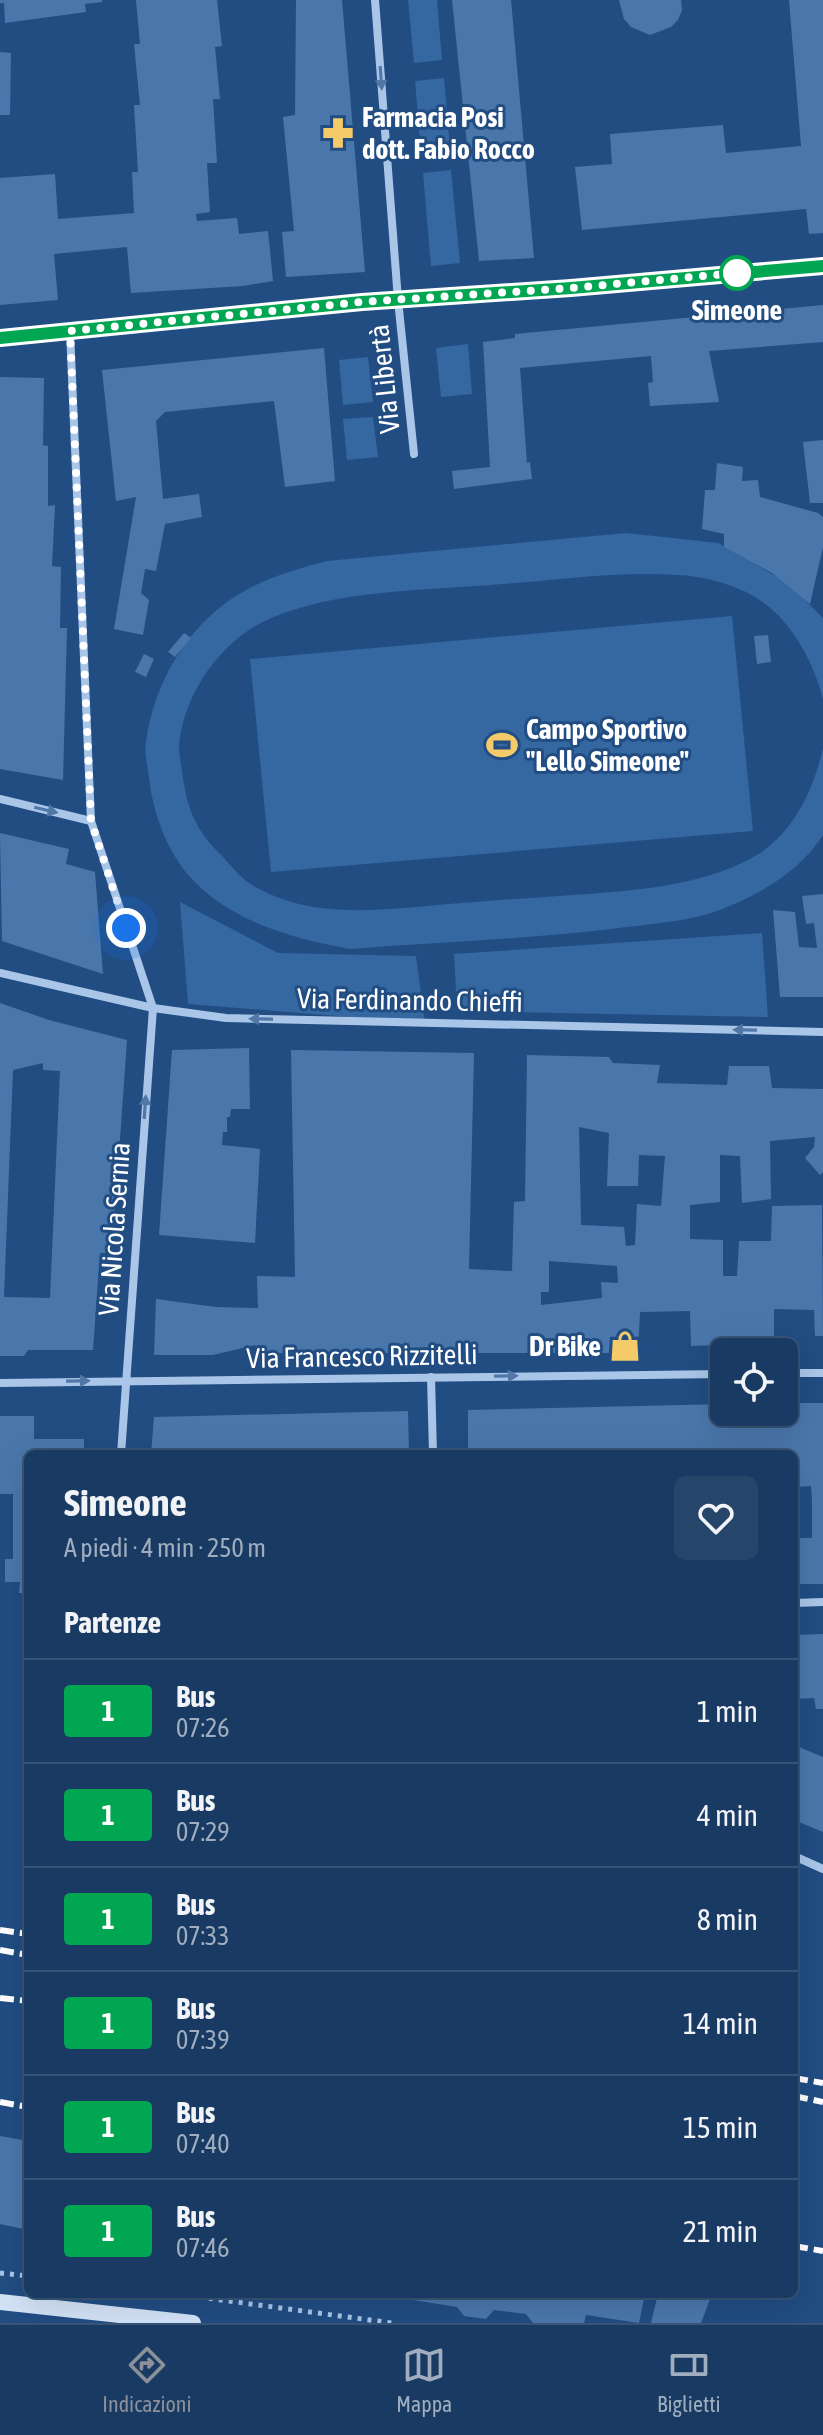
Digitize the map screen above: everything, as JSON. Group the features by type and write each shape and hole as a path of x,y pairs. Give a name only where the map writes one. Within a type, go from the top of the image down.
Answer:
{"street":[{"path":"375,0 398,300"},
{"name":"Via Libertà","path":"0,338 398,300 823,266"},
{"name":"Via Libertà","path":"398,300 414,454"},
{"path":"70,331 91,821 153,1008"},
{"path":"0,799 91,821"},
{"name":"Via Ferdinando Chieffi","path":"0,973 153,1008 226,1018 823,1032"},
{"name":"Via Nicola Sernia","path":"121,1450 153,1008"},
{"path":"798,1373 823,1373"},
{"name":"Via Francesco Rizzitelli","path":"0,1383 710,1374"},
{"path":"431,1377 433,1450"},
{"path":"798,1603 823,1602"},
{"path":"798,1858 823,1869"},
{"path":"0,2302 193,2323"}],"path":[{"path":"0,2273 24,2276"},
{"path":"203,2298 392,2323"}],"shaded area":[{"path":"408,0 437,0 442,60 414,63"},
{"path":"444,78 450,149 421,152 415,81"},
{"path":"451,170 460,263 431,266 423,173"},
{"path":"468,344 472,394 441,397 436,348"},
{"path":"368,357 373,402 343,405 339,360"},
{"path":"373,417 378,457 347,460 343,419"},
{"path":"626,533 718,543 788,583 823,618 823,699 805,652 774,611 746,592 704,578 655,574 611,575 345,598 314,604 259,624 229,646 204,676 187,711 179,747 186,796 193,817 204,836 249,883 270,894 314,907 382,909 618,892 706,876 732,867 770,846 800,809 814,780 823,749 823,835 815,847 783,877 732,905 677,921 552,935 350,949 286,934 244,917 207,893 182,868 158,818 151,791 146,742 157,698 177,657 205,621 222,606 262,582 327,561"},
{"name":"Campo Sportivo \"Lello Simeone\"","path":"732,616 753,831 271,872 250,659"},
{"path":"180,902 278,953 416,956 425,1023 188,1004"},
{"path":"762,933 768,1017 457,1011 454,954"}],"building":[{"path":"0,0 102,2 85,4 86,12 5,23 4,3"},
{"path":"136,0 217,0 222,46 215,47 220,99 213,99 217,163 207,163 210,212 196,214 197,221 237,218 239,234 268,231 273,281 243,286 131,293 127,247 54,254 58,300 0,305 0,178 55,174 58,219 134,213 132,172 138,172 134,105 140,105 134,44 140,44"},
{"path":"296,0 342,0 365,272 286,277 282,232 294,231 283,117 295,115"},
{"path":"452,0 511,0 534,258 479,261"},
{"path":"619,0 681,0 682,10 671,27 650,35 631,27 624,19"},
{"path":"789,0 823,0 823,233 809,234 806,209 582,230 575,167 612,164 610,134 723,125 726,153 801,146"},
{"path":"0,52 11,53 10,115 0,115"},
{"path":"823,305 823,342 709,351 719,402 650,406 648,383 653,382 651,356 520,368 527,463 530,462 532,479 454,489 452,471 490,467 483,342 515,338 515,334"},
{"path":"324,348 335,481 285,487 274,401 165,412 156,421 163,499 199,494 202,517 165,524 156,571 145,569 141,593 149,600 143,635 114,629 136,497 116,501 102,370"},
{"path":"0,377 44,378 43,445 48,446 48,506 55,505 52,566 61,567 60,628 67,628 63,780 0,769"},
{"path":"823,440 823,503 810,503 803,442"},
{"path":"717,463 743,467 742,481 758,480 760,497 823,517 823,547 810,604 772,573 724,547 724,534 702,529 705,490 715,490"},
{"path":"184,633 191,638 175,657 168,652"},
{"path":"768,635 771,662 757,664 754,636"},
{"path":"144,654 154,659 146,677 135,672"},
{"path":"0,833 69,849 66,864 95,872 103,974 2,941"},
{"path":"823,894 823,997 780,997 773,910 795,912 799,947 817,948 814,923 806,924 802,896"},
{"path":"0,1003 49,1020 127,1040 112,1253 100,1253 93,1350 28,1350 24,1356 0,1356","holes":["43,1063 43,1070 60,1071 50,1298 4,1297 13,1070"]},
{"path":"249,1048 250,1109 231,1109 222,1145 260,1149 255,1243 159,1235 172,1050"},
{"path":"291,1050 474,1053 469,1269 512,1271 514,1202 525,1201 527,1055 609,1057 613,1063 660,1065 657,1083 727,1085 729,1066 769,1066 772,1088 823,1089 823,1172 820,1175 805,1158 814,1147 815,1137 770,1141 771,1199 742,1203 740,1156 720,1155 720,1202 690,1205 690,1239 723,1240 723,1276 737,1276 739,1241 771,1241 772,1206 822,1205 823,1336 815,1336 814,1310 774,1309 774,1338 710,1338 710,1345 691,1346 690,1311 640,1312 638,1353 260,1353 255,1345 213,1355 154,1355 156,1299 216,1307 258,1308 257,1276 295,1277","holes":["579,1127 609,1133 607,1186 638,1186 639,1155 665,1156 661,1206 637,1204 635,1245 626,1246 624,1227 581,1225","549,1261 617,1266 618,1283 601,1282 602,1298 541,1305 541,1292 549,1292"]},
{"path":"798,1403 823,1403 823,1584 798,1584 798,1538 812,1538 812,1500 811,1486 798,1487 798,1450 468,1450 468,1410 710,1404 710,1426 798,1426"},
{"path":"408,1411 409,1450 151,1450 154,1417"},
{"path":"0,1416 34,1416 34,1439 84,1439 84,1450 24,1450 24,1593 19,1593 20,1582 5,1582 5,1559 13,1559 13,1494 0,1494"},
{"path":"823,1634 823,1709 816,1709 814,1698 798,1699 798,1635"},
{"path":"798,1747 823,1757 823,1832 798,1822"},
{"path":"0,2136 24,2140 24,2229 0,2224"},
{"path":"400,2298 644,2298 639,2323 586,2315 584,2323 533,2323 526,2314 494,2310 486,2319 464,2316 457,2307"},
{"path":"657,2298 710,2298 701,2323 651,2323"}],"railway":[{"path":"0,1930 24,1933"},
{"path":"0,1950 24,1954"},
{"path":"0,1998 24,2001"},
{"path":"798,2079 823,2083"},
{"path":"798,2097 823,2102"},
{"path":"0,2102 24,2106"},
{"path":"798,2247 823,2251"}],"bus line":[{"name":"1","path":"0,338 362,302 823,266"}],"place":[{"name":"Farmacia Posi dott. Fabio Rocco","path":"338,133"},
{"name":"Simeone","path":"737,273"},
{"name":"Campo Sportivo \"Lello Simeone\"","path":"502,745"},
{"name":"Dr Bike","path":"625,1346"}],"route":[{"path":"126,928 91,821 70,331 362,302 737,273"}]}
